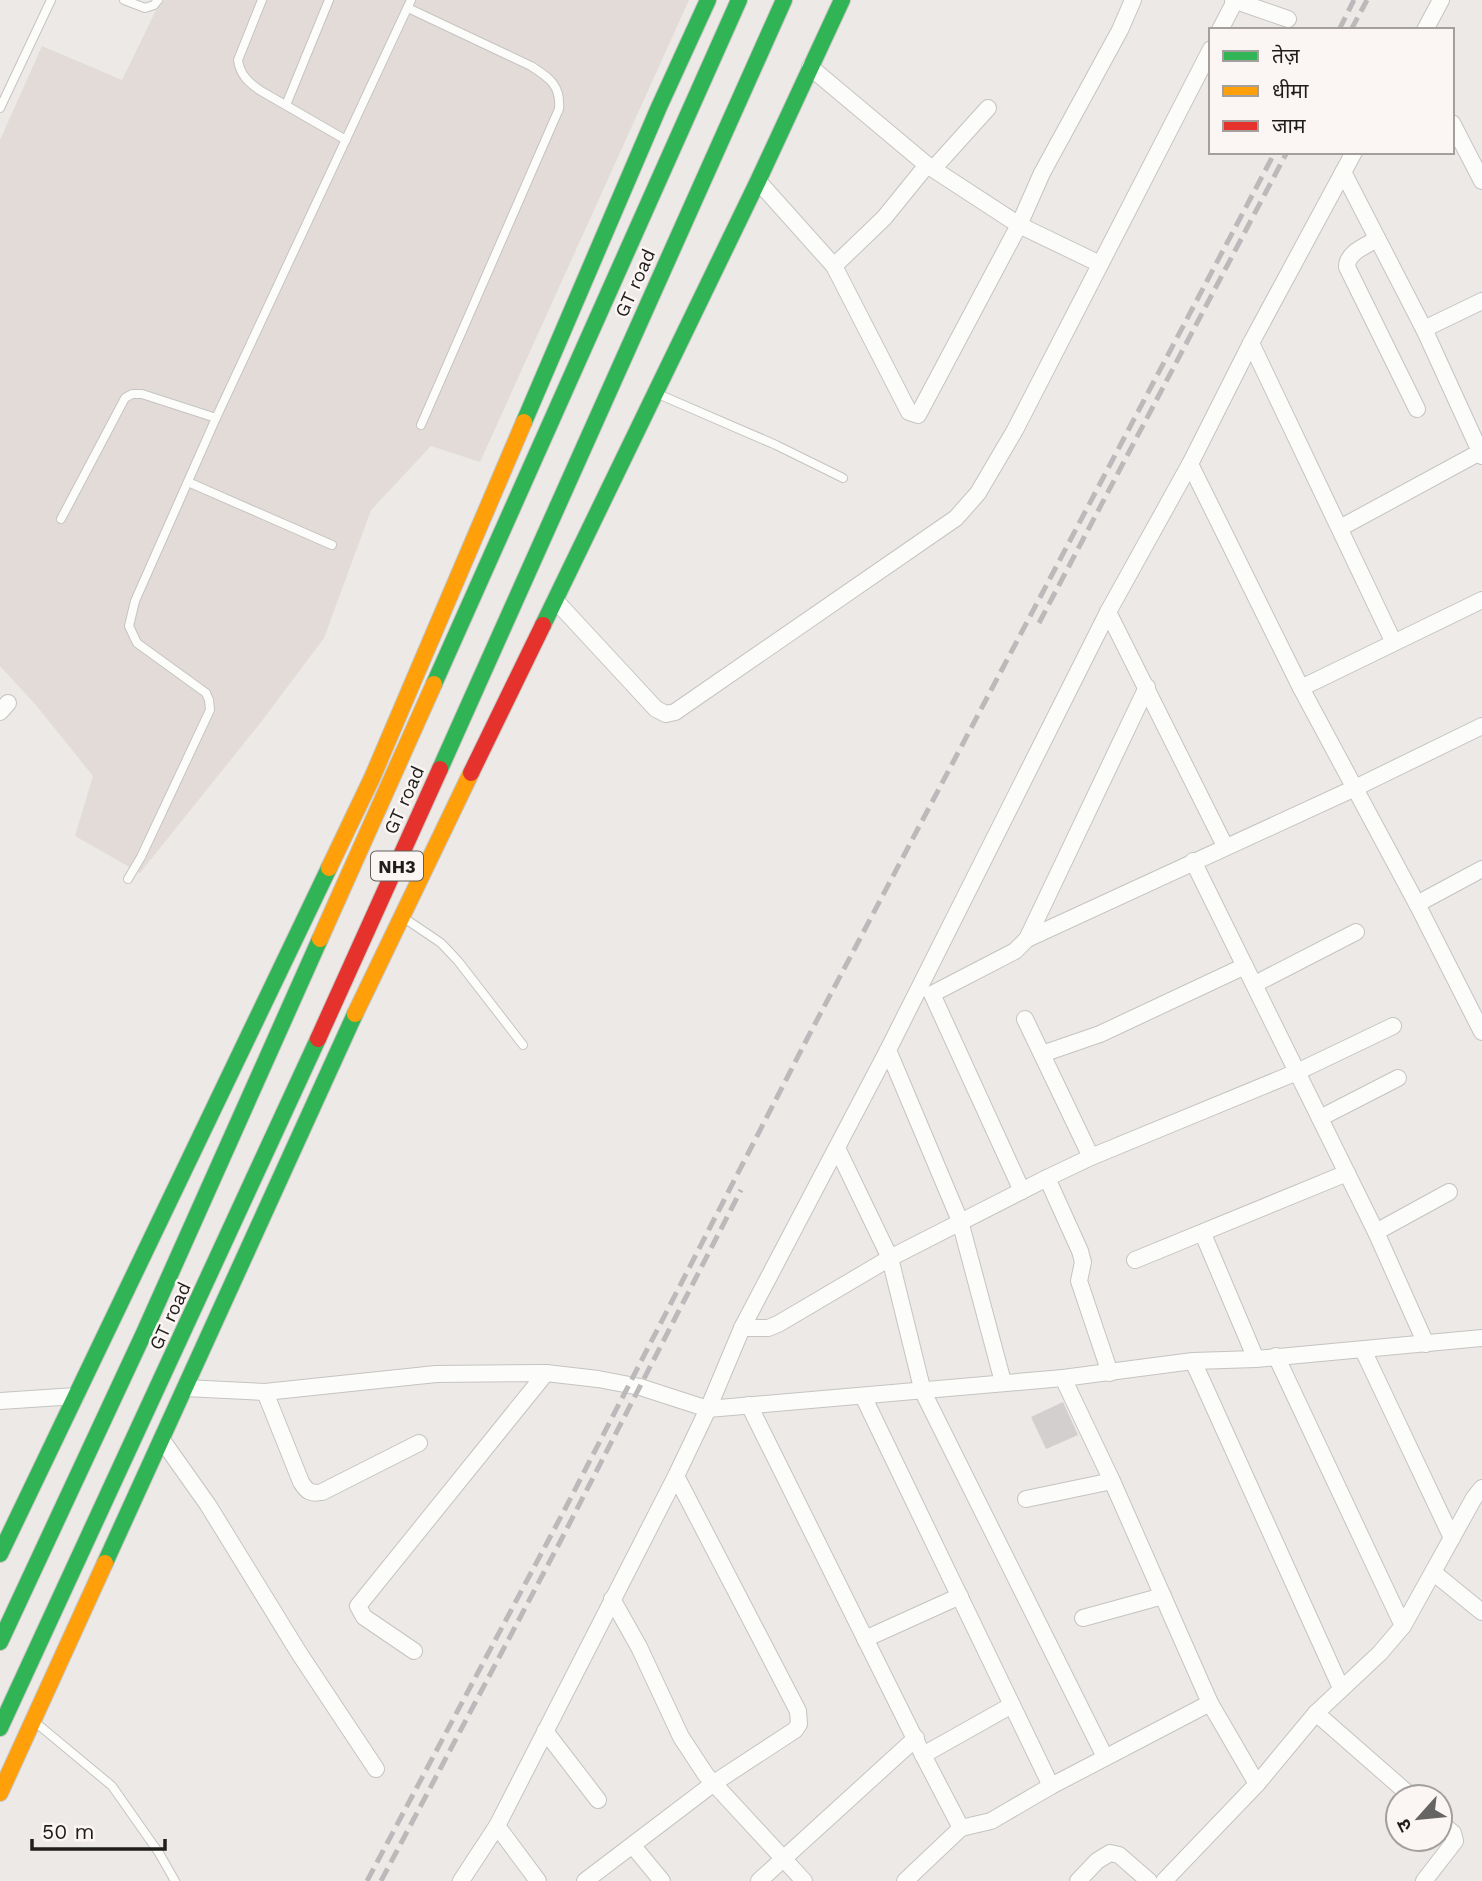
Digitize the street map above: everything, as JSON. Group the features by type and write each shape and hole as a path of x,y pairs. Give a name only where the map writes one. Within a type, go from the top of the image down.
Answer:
{"main road":[{"path":"0,1555 372,778 659,107 708,0"},
{"name":"GT road","path":"0,1642 144,1333 739,0"},
{"name":"GT road","path":"0,1728 176,1354 447,757 784,0"},
{"path":"0,1793 402,916 758,181 842,0"}],"street":[{"path":"758,181 834,266 909,412 915,416 920,414 1019,225 1042,173 1120,30 1133,0"},
{"path":"1221,28 1234,0 1288,19"},
{"path":"1426,28 1441,0"},
{"path":"555,600 656,709 666,714 687,705 956,518 978,493 1015,430 1209,53"},
{"path":"810,67 931,167 1019,225 1100,264"},
{"path":"834,266 884,218 988,108"},
{"path":"1454,127 1482,181"},
{"path":"461,1881 497,1826 676,1476 742,1328 888,1049 1108,612 1190,464 1251,343 1353,154"},
{"path":"1340,528 1481,453 1424,329 1343,172"},
{"path":"1377,239 1350,256 1346,261 1347,267 1417,409"},
{"path":"1424,329 1482,301"},
{"path":"1251,343 1393,641"},
{"path":"1190,464 1301,688 1416,904 1478,1012 1482,1032"},
{"path":"1301,688 1482,600"},
{"path":"1108,612 1225,846"},
{"path":"1027,939 1147,687"},
{"path":"1022,1191 932,994 1014,951 1027,939 1355,788 1482,726"},
{"path":"1193,861 1376,1232 1426,1344"},
{"path":"1416,904 1482,869"},
{"path":"1255,985 1356,932"},
{"path":"1042,1054 1100,1034 1245,966"},
{"path":"1025,1019 1091,1157"},
{"path":"742,1328 768,1328 778,1324 890,1258 1047,1178 1091,1157 1297,1072 1394,1026"},
{"path":"888,1049 960,1221 1003,1382"},
{"path":"1320,1118 1398,1079"},
{"path":"837,1147 890,1258 923,1392 1105,1757"},
{"path":"1135,1260 1346,1173"},
{"path":"1047,1178 1080,1251 1083,1262 1079,1282 1110,1373"},
{"path":"1376,1232 1449,1192"},
{"path":"1203,1234 1256,1359"},
{"path":"185,1388 265,1392 436,1374 546,1373 640,1387 708,1409 923,1392 1193,1362 1256,1359 1482,1338"},
{"path":"1363,1350 1452,1538"},
{"path":"1276,1356 1403,1626"},
{"path":"1193,1362 1341,1688"},
{"path":"414,1651 365,1617 358,1606 546,1373"},
{"path":"1063,1378 1112,1481 1210,1703 1256,1784"},
{"path":"265,1392 302,1482 307,1490 313,1493 322,1492 419,1443"},
{"path":"0,1401 76,1396"},
{"path":"863,1396 1051,1786"},
{"path":"749,1405 961,1828"},
{"path":"162,1440 208,1505 299,1653 376,1769"},
{"path":"585,1881 714,1783 795,1730 800,1718 676,1476"},
{"path":"1026,1499 1112,1481"},
{"path":"1164,1881 1256,1784 1316,1713 1380,1653 1403,1626 1481,1492"},
{"path":"1434,1573 1482,1612"},
{"path":"865,1639 960,1596"},
{"path":"1083,1618 1163,1596"},
{"path":"612,1599 639,1647 692,1757 804,1881"},
{"path":"905,1881 961,1828 991,1821 1051,1786 1210,1703"},
{"path":"923,1755 1012,1705"},
{"path":"1316,1713 1396,1783"},
{"path":"545,1731 598,1800"},
{"path":"759,1881 916,1738"},
{"path":"497,1826 538,1881"},
{"path":"633,1846 662,1881"},
{"path":"1078,1881 1097,1861 1110,1853 1119,1855 1149,1881"},
{"path":"1424,1881 1446,1853"}],"lane":[{"path":"0,108 51,0"},
{"path":"124,0 145,8 154,5 158,0"},
{"path":"262,0 238,60 248,82 346,140"},
{"path":"286,105 329,0"},
{"path":"128,879 141,857 209,710 206,693 137,643 129,626 135,601 216,418 410,4 549,77 560,97 559,109 421,425"},
{"path":"655,393 776,445 843,478"},
{"path":"61,519 125,398 132,394 142,394 216,418"},
{"path":"188,482 332,544"},
{"path":"402,916 441,943 458,961 523,1045"},
{"path":"33,1721 112,1786 147,1834 175,1881"}],"shaded area":[{"path":"161,0 689,0 480,462 431,446 371,510 324,638 261,722 140,873 75,836 93,776 35,704 0,666 0,140 42,46 122,80"}],"building":[{"path":"1063,1402 1078,1435 1046,1449 1031,1417"}],"railway":[{"path":"1340,28 1354,0"},
{"path":"1352,28 1367,0"},
{"path":"367,1881 565,1509 807,1039 1274,154"},
{"path":"1039,623 1286,154"},
{"path":"381,1881 741,1190"}],"traffic: fast":[{"path":"524,422 659,107 708,0"},
{"path":"434,684 739,0"},
{"path":"440,769 784,0"},
{"path":"543,625 758,181 842,0"},
{"path":"0,1554 329,868"},
{"path":"0,1642 144,1333 320,939"},
{"path":"105,1563 355,1014"},
{"path":"0,1728 318,1039"}],"traffic: slow":[{"path":"329,868 372,778 524,422"},
{"path":"320,939 434,684"},
{"path":"355,1014 471,773"},
{"path":"0,1793 105,1563"}],"traffic: jam":[{"path":"471,773 543,625"},
{"path":"318,1039 440,769"}]}
